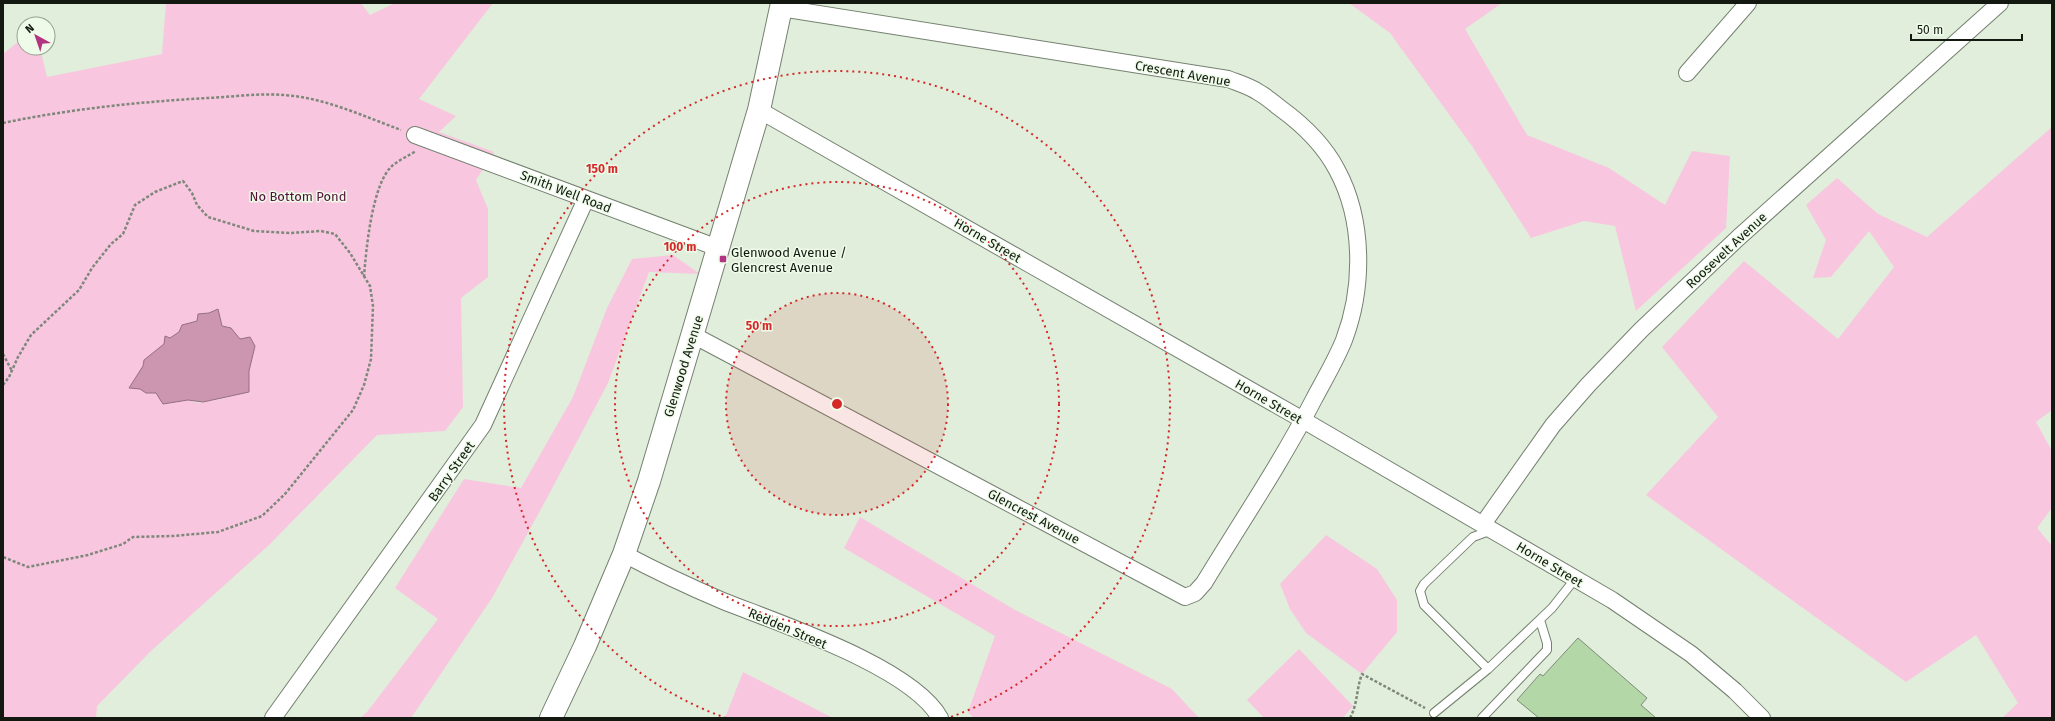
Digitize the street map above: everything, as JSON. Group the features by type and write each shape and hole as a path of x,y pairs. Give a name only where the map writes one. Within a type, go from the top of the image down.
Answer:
{"street":[{"path":"1687,73 1748,3"},
{"name":"Roosevelt Avenue","path":"1488,527 1554,425 1588,385 1641,330 1738,238 2000,3"},
{"name":"Glenwood Avenue","path":"551,718 585,646 624,554 649,481 759,110 782,6"},
{"name":"Crescent Avenue","path":"782,6 1228,79 1258,92 1289,115 1316,140 1337,170 1350,203 1357,239 1358,275 1353,306 1344,339 1303,420"},
{"name":"Horne Street","path":"759,110 1303,420 1612,600 1680,645 1735,691 1762,718"},
{"name":"Smith Well Road","path":"415,135 718,248"},
{"name":"Barry Street","path":"273,718 483,425 586,199"},
{"name":"Glencrest Avenue","path":"693,335 1185,597 1195,593 1204,583 1303,420"},
{"name":"Redden Street","path":"624,554 721,600 819,640 882,669 897,678 925,699 940,718"}],"lane":[{"path":"1488,527 1474,537 1424,584 1420,591 1424,606 1488,669"},
{"path":"1434,713 1488,669 1540,620 1552,608 1575,579"},
{"path":"1482,718 1547,650 1547,643 1540,620"}],"path":[{"path":"3,123 48,114 172,100 283,95 322,102 415,135"},
{"path":"364,277 375,201 385,175 392,166 432,141"},
{"path":"3,385 12,372 18,357 31,335 79,290 92,268 111,244 123,234 135,205 155,192 174,183 183,181 192,193 196,205 208,217 254,231 290,233 321,231 335,234 350,253 370,286 373,306 371,359 364,385 353,410 285,494 262,516 218,532 173,536 133,537 123,544 88,555 28,567 3,557"},
{"path":"3,354 12,372"},
{"path":"1350,718 1357,702 1358,685 1362,674 1434,713"}],"green space":[{"name":"No Bottom Pond","path":"166,3 361,3 370,15 395,3 493,3 419,99 456,116 439,132 494,152 476,180 488,209 488,277 461,298 463,407 445,431 377,435 269,545 151,651 97,706 96,718 3,718 3,54 16,43 16,56 42,56 47,77 162,54","holes":["203,313 209,313 222,326 231,328 240,339 255,346 249,371 249,392 199,403 188,400 179,401 156,393 146,393 140,389 129,388 143,366 144,360 150,357 190,322 197,321"]},
{"path":"1349,3 1502,3 1465,29 1527,135 1609,168 1665,205 1692,151 1730,156 1726,228 1636,311 1615,226 1584,221 1531,238 1472,146 1390,33"},
{"path":"2052,127 2052,410 2036,422 2052,451 2052,508 2037,528 2052,546 2052,718 2002,718 2018,703 1976,635 1906,682 1646,495 1718,417 1662,347 1744,261 1838,339 1894,267 1869,231 1831,277 1813,278 1826,240 1806,205 1837,178 1878,214 1927,237"},
{"path":"673,255 700,274 649,272 608,383 547,498 492,598 411,718 360,718 367,712 438,619 395,588 464,479 521,488 573,397 607,308 632,259"},
{"path":"860,517 1015,610 1172,689 1199,718 974,718 968,712 995,636 844,548"},
{"path":"1326,535 1377,569 1397,600 1397,632 1362,674 1306,633 1290,609 1280,584"},
{"path":"1299,649 1353,706 1343,718 1264,718 1247,700"},
{"path":"743,672 833,718 725,718"}],"shaded area":[{"path":"218,309 222,326 231,328 240,339 250,337 255,346 249,371 249,392 203,402 188,400 163,404 156,393 146,393 140,389 129,388 143,366 144,360 164,344 165,336 170,338 179,332 182,325 197,321 198,314 209,313"}],"building":[{"path":"1578,638 1647,698 1641,705 1656,718 1539,718 1517,700 1540,674 1543,676"}],"place":[{"name":"Glenwood Avenue / Glencrest Avenue","path":"723,259"}]}
